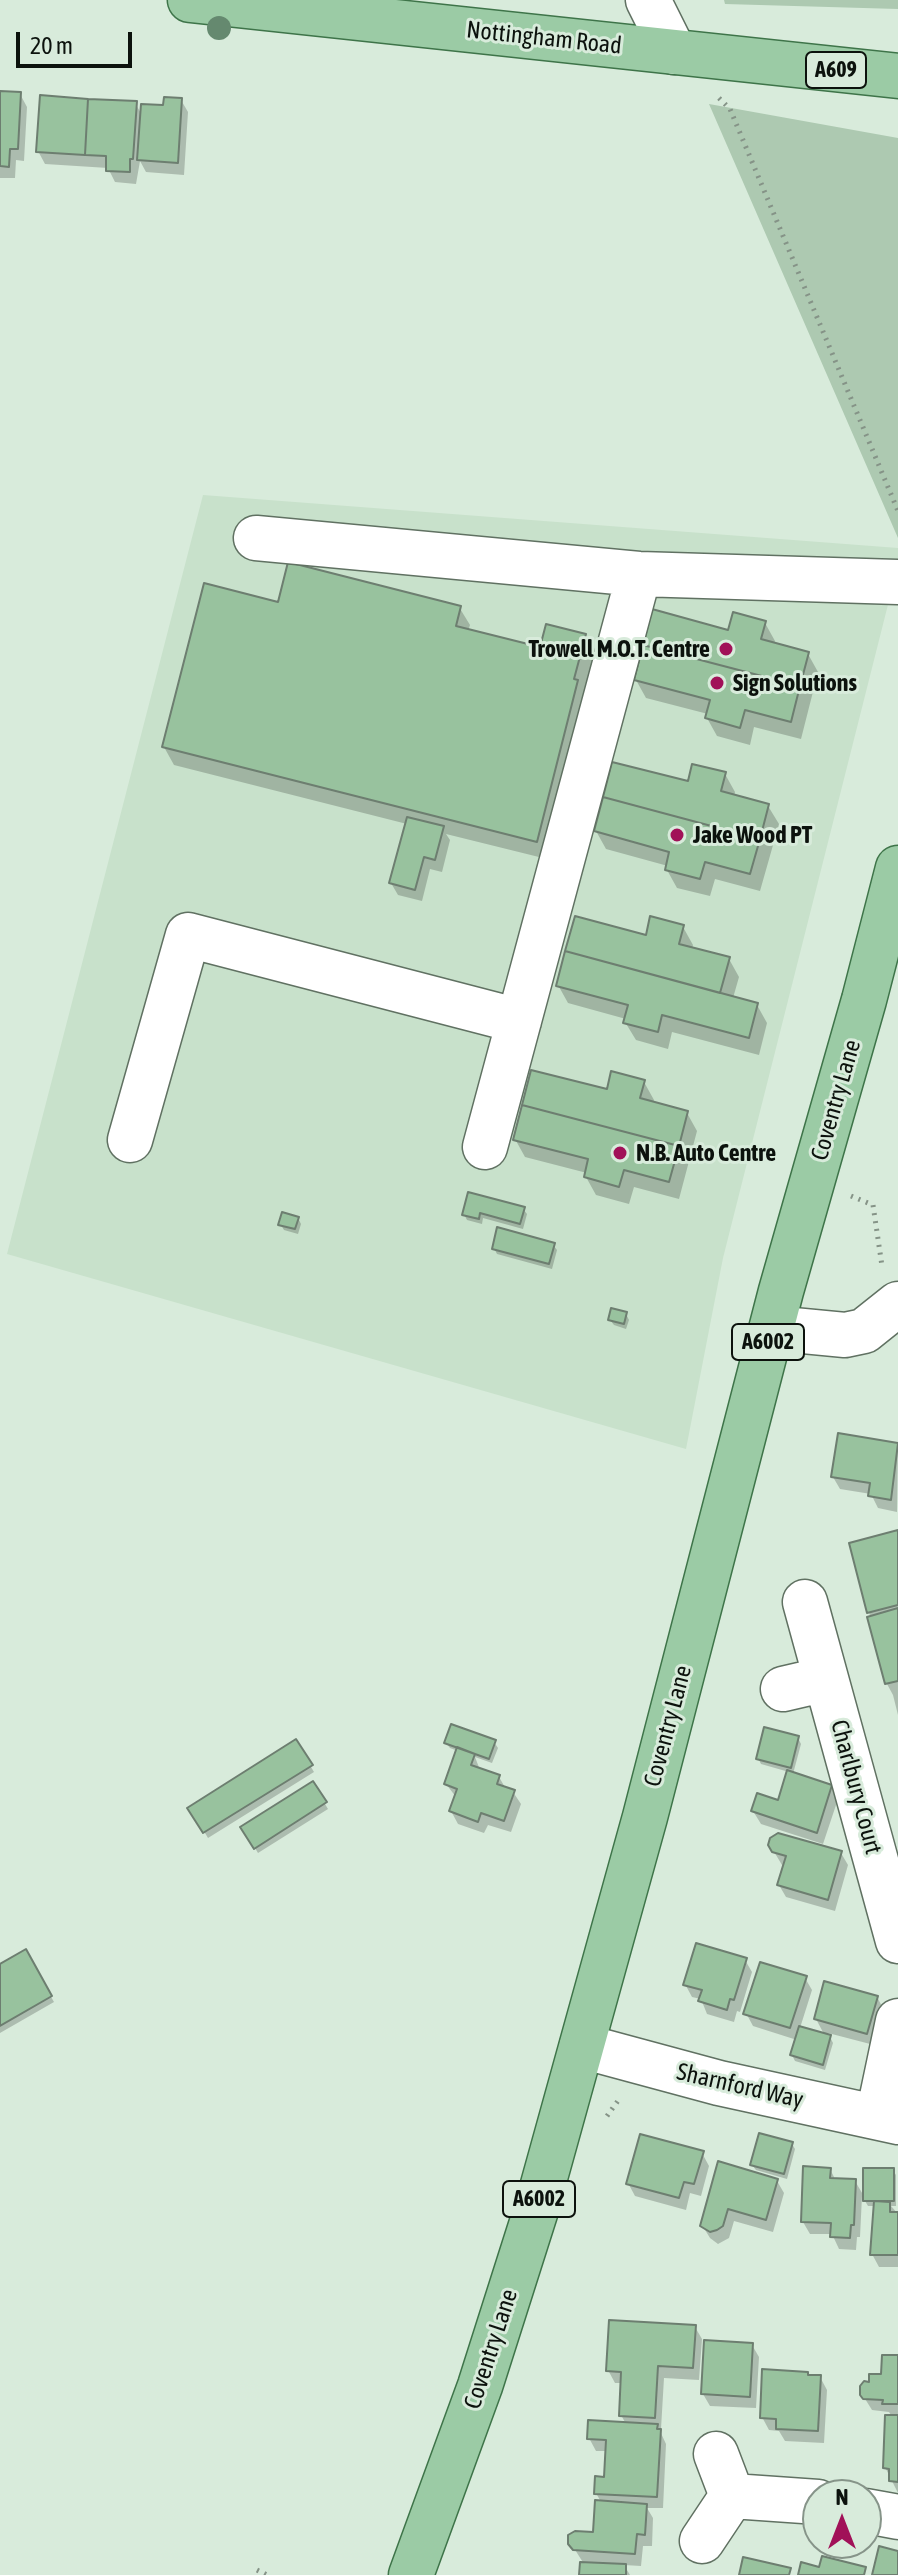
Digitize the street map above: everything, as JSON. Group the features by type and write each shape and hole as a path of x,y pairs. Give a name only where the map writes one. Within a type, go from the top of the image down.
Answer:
{"main road":[{"name":"Nottingham Road","path":"190,0 898,76"},
{"name":"Coventry Lane","path":"411,2575 480,2386 536,2210 898,868"}],"street":[{"path":"648,0 674,52"},
{"path":"256,538 639,574 898,582"},
{"path":"485,1147 639,574"},
{"path":"130,1140 188,935 519,1021"},
{"path":"772,1328 845,1335 864,1331 893,1308"},
{"name":"Charlbury Court","path":"805,1602 898,1941"},
{"path":"783,1689 826,1679"},
{"path":"888,2119 898,2021"},
{"name":"Sharnford Way","path":"582,2046 719,2083 888,2119"},
{"path":"716,2454 732,2496"},
{"path":"732,2496 802,2501"},
{"path":"702,2541 732,2496"}],"path":[{"path":"718,98 730,109 898,511"},
{"path":"812,1182 873,1205 893,1308"},
{"path":"257,2570 267,2575"}],"shaded area":[{"path":"724,0 898,0 898,9 725,4"},
{"path":"709,104 898,138 898,538"},
{"path":"203,495 898,548 898,565 723,1258 686,1449 7,1254"}],"building":[{"path":"0,91 21,92 18,149 10,149 9,167 0,166"},
{"path":"40,95 88,99 85,155 36,152"},
{"path":"164,97 182,98 178,163 137,160 141,104 163,105"},
{"path":"88,99 137,101 130,172 106,171 106,156 85,155"},
{"path":"288,562 461,606 456,626 540,647 546,624 586,634 574,679 578,680 537,842 162,747 204,583 278,602"},
{"name":"Trowell M.O.T. Centre","path":"652,609 728,630 733,612 766,621 761,639 809,652 800,686 643,645"},
{"name":"Sign Solutions","path":"643,645 800,686 791,722 745,710 740,728 705,718 710,700 634,680"},
{"path":"612,762 688,781 692,764 726,772 721,791 769,804 760,839 603,797"},
{"name":"Jake Wood PT","path":"603,797 760,839 750,874 705,862 700,879 665,870 669,852 594,831"},
{"path":"407,817 444,826 435,860 424,857 415,890 389,883"},
{"path":"575,916 646,935 650,916 684,925 679,944 730,957 720,993 565,951"},
{"path":"565,951 758,1003 749,1038 662,1015 658,1032 623,1023 628,1005 556,986"},
{"path":"531,1070 607,1089 611,1071 645,1080 640,1098 688,1111 679,1146 522,1105"},
{"name":"N.B. Auto Centre","path":"522,1105 679,1146 669,1182 624,1170 619,1187 584,1177 588,1159 513,1140"},
{"path":"468,1192 525,1207 520,1224 480,1213 479,1219 462,1215"},
{"path":"282,1212 299,1217 295,1229 278,1225"},
{"path":"497,1227 555,1243 549,1264 492,1249"},
{"path":"611,1308 627,1312 624,1324 608,1320"},
{"path":"838,1433 898,1443 891,1500 868,1496 870,1483 831,1477"},
{"path":"898,1530 898,1605 867,1613 849,1543"},
{"path":"898,1608 898,1681 885,1684 867,1617"},
{"path":"451,1724 496,1740 489,1759 444,1743"},
{"path":"764,1727 799,1736 791,1768 756,1759"},
{"path":"296,1739 313,1765 203,1833 187,1808"},
{"path":"457,1747 475,1754 471,1765 500,1775 497,1784 515,1790 504,1821 481,1813 478,1822 449,1811 457,1789 444,1784"},
{"path":"787,1770 832,1785 817,1833 751,1811 757,1793 778,1800"},
{"path":"313,1781 327,1802 254,1849 240,1827"},
{"path":"778,1833 842,1851 828,1900 777,1885 786,1856 772,1852 768,1845 770,1838"},
{"path":"696,1943 747,1958 734,2000 730,1999 727,2010 698,2001 702,1990 683,1985"},
{"path":"26,1949 52,1996 0,2026 0,1964"},
{"path":"760,1962 807,1976 790,2028 743,2014"},
{"path":"824,1981 878,1996 867,2034 814,2019"},
{"path":"799,2026 831,2035 823,2065 790,2055"},
{"path":"759,2133 793,2142 784,2174 750,2165"},
{"path":"640,2134 704,2151 694,2184 684,2182 679,2198 626,2184"},
{"path":"718,2161 778,2179 766,2220 728,2209 723,2226 717,2230 710,2232 700,2226"},
{"path":"803,2166 831,2168 830,2178 856,2179 854,2225 851,2225 850,2238 830,2237 831,2223 801,2222"},
{"path":"863,2168 894,2168 894,2201 863,2201"},
{"path":"874,2201 890,2202 890,2212 898,2212 898,2255 870,2255"},
{"path":"609,2320 696,2325 693,2368 658,2366 655,2418 619,2416 621,2372 606,2371"},
{"path":"704,2340 753,2343 750,2397 701,2394"},
{"path":"882,2355 898,2355 898,2404 882,2404 883,2400 863,2399 860,2395 860,2386 864,2381 869,2382 869,2374 881,2374"},
{"path":"762,2369 821,2375 818,2431 776,2429 776,2419 760,2418"},
{"path":"885,2415 898,2415 898,2482 889,2481 889,2469 883,2468"},
{"path":"588,2420 658,2424 657,2429 661,2429 657,2497 594,2494 595,2476 604,2477 606,2440 587,2439"},
{"path":"595,2500 647,2504 645,2535 637,2534 635,2554 573,2550 568,2544 568,2535 575,2531 593,2532"},
{"path":"882,2547 898,2551 898,2575 872,2575 876,2559 882,2559"},
{"path":"743,2557 791,2568 789,2575 739,2575"},
{"path":"821,2559 834,2559 866,2567 864,2575 798,2575 801,2562 819,2567"},
{"path":"580,2562 626,2564 626,2575 579,2575"}],"place":[{"name":"Trowell M.O.T. Centre","path":"726,649"},
{"name":"Sign Solutions","path":"717,683"},
{"name":"Jake Wood PT","path":"677,835"},
{"name":"N.B. Auto Centre","path":"620,1153"}]}
